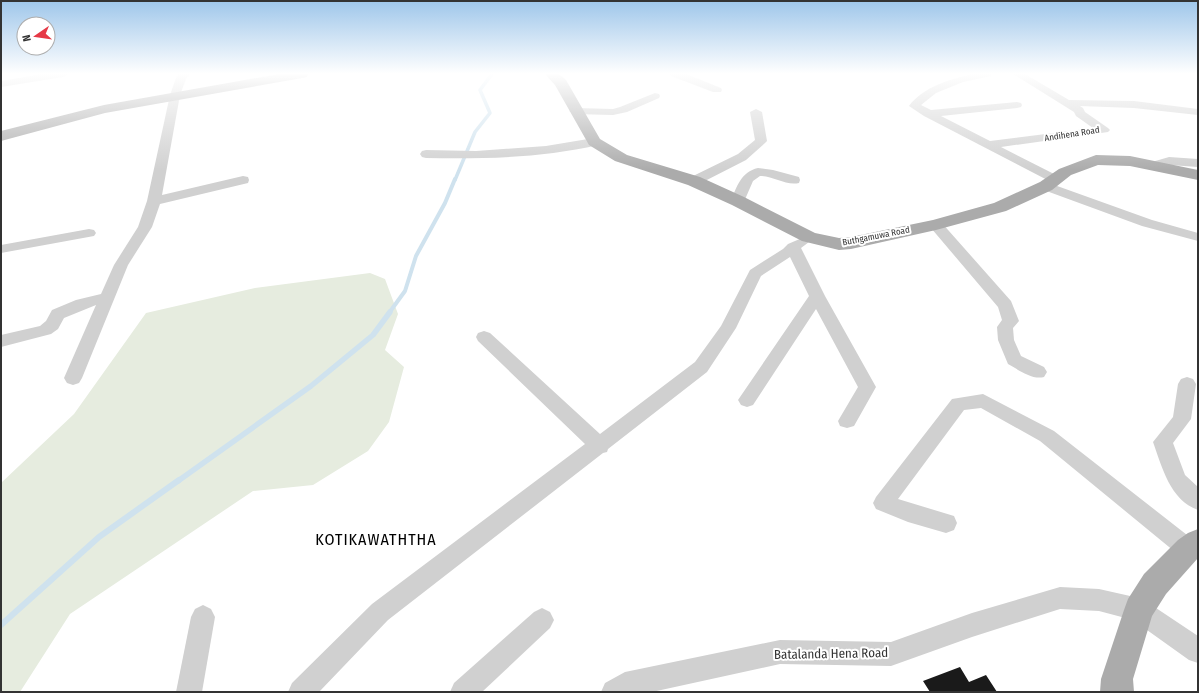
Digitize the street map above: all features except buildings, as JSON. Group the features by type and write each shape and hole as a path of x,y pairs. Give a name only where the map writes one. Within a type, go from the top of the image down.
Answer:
{"main road":[{"path":"1,136 117,106"},
{"name":"Buthgamuwa Road","path":"573,106 594,142 620,158 694,181 738,201 801,242 839,244 851,243 936,225 1000,207 1051,183 1065,172 1096,160 1130,161 1198,174"},
{"path":"1116,692 1117,679 1139,610 1155,584 1193,546"}],"street":[{"path":"73,378 121,265 145,227 154,201 173,106"},
{"path":"575,111 613,112 631,106"},
{"path":"915,106 988,145 1051,183 1147,223 1198,237"},
{"path":"928,114 1001,106"},
{"name":"Andihena Road","path":"988,145 1104,130 1080,114 1079,110 1074,106"},
{"path":"1158,106 1198,112"},
{"path":"694,181 742,157 761,141 756,112"},
{"path":"426,154 476,155 546,150 594,142"},
{"path":"1156,165 1169,161 1198,163"},
{"path":"738,201 748,176 753,172 761,171 794,180"},
{"path":"154,201 244,180"},
{"path":"936,225 1005,305 1011,321 1005,327 1006,340 1014,360 1038,372"},
{"path":"1,249 89,233"},
{"path":"300,691 380,612 600,446 701,367 728,328 755,273 801,242 817,296 867,387 847,421"},
{"path":"747,400 817,296"},
{"path":"1,341 45,330 52,325 58,314 82,304 108,297"},
{"path":"484,337 600,446"},
{"path":"1186,384 1182,419 1163,442 1177,480 1198,501"},
{"path":"946,523 908,513 883,503 959,404 983,401 1047,436 1193,546"},
{"name":"Batalanda Hena Road","path":"614,692 625,685 780,652 890,654 1060,598 1100,600 1139,610"},
{"path":"1139,610 1198,651"},
{"path":"189,692 203,617"},
{"path":"463,692 542,620"}],"shaded area":[{"path":"370,273 385,279 398,314 385,350 404,367 389,422 368,451 313,485 253,491 70,614 20,692 1,692 1,483 74,414 146,313 255,288"}],"waterway":[{"path":"455,180 475,132 490,113 487,106"},
{"path":"389,313 405,291 416,256 445,203 455,179"},
{"path":"178,481 311,386 373,335 390,312"},
{"path":"1,625 99,537 179,480"}],"district":[{"name":"KOTIKAWATHTHA","path":"376,539"}]}
